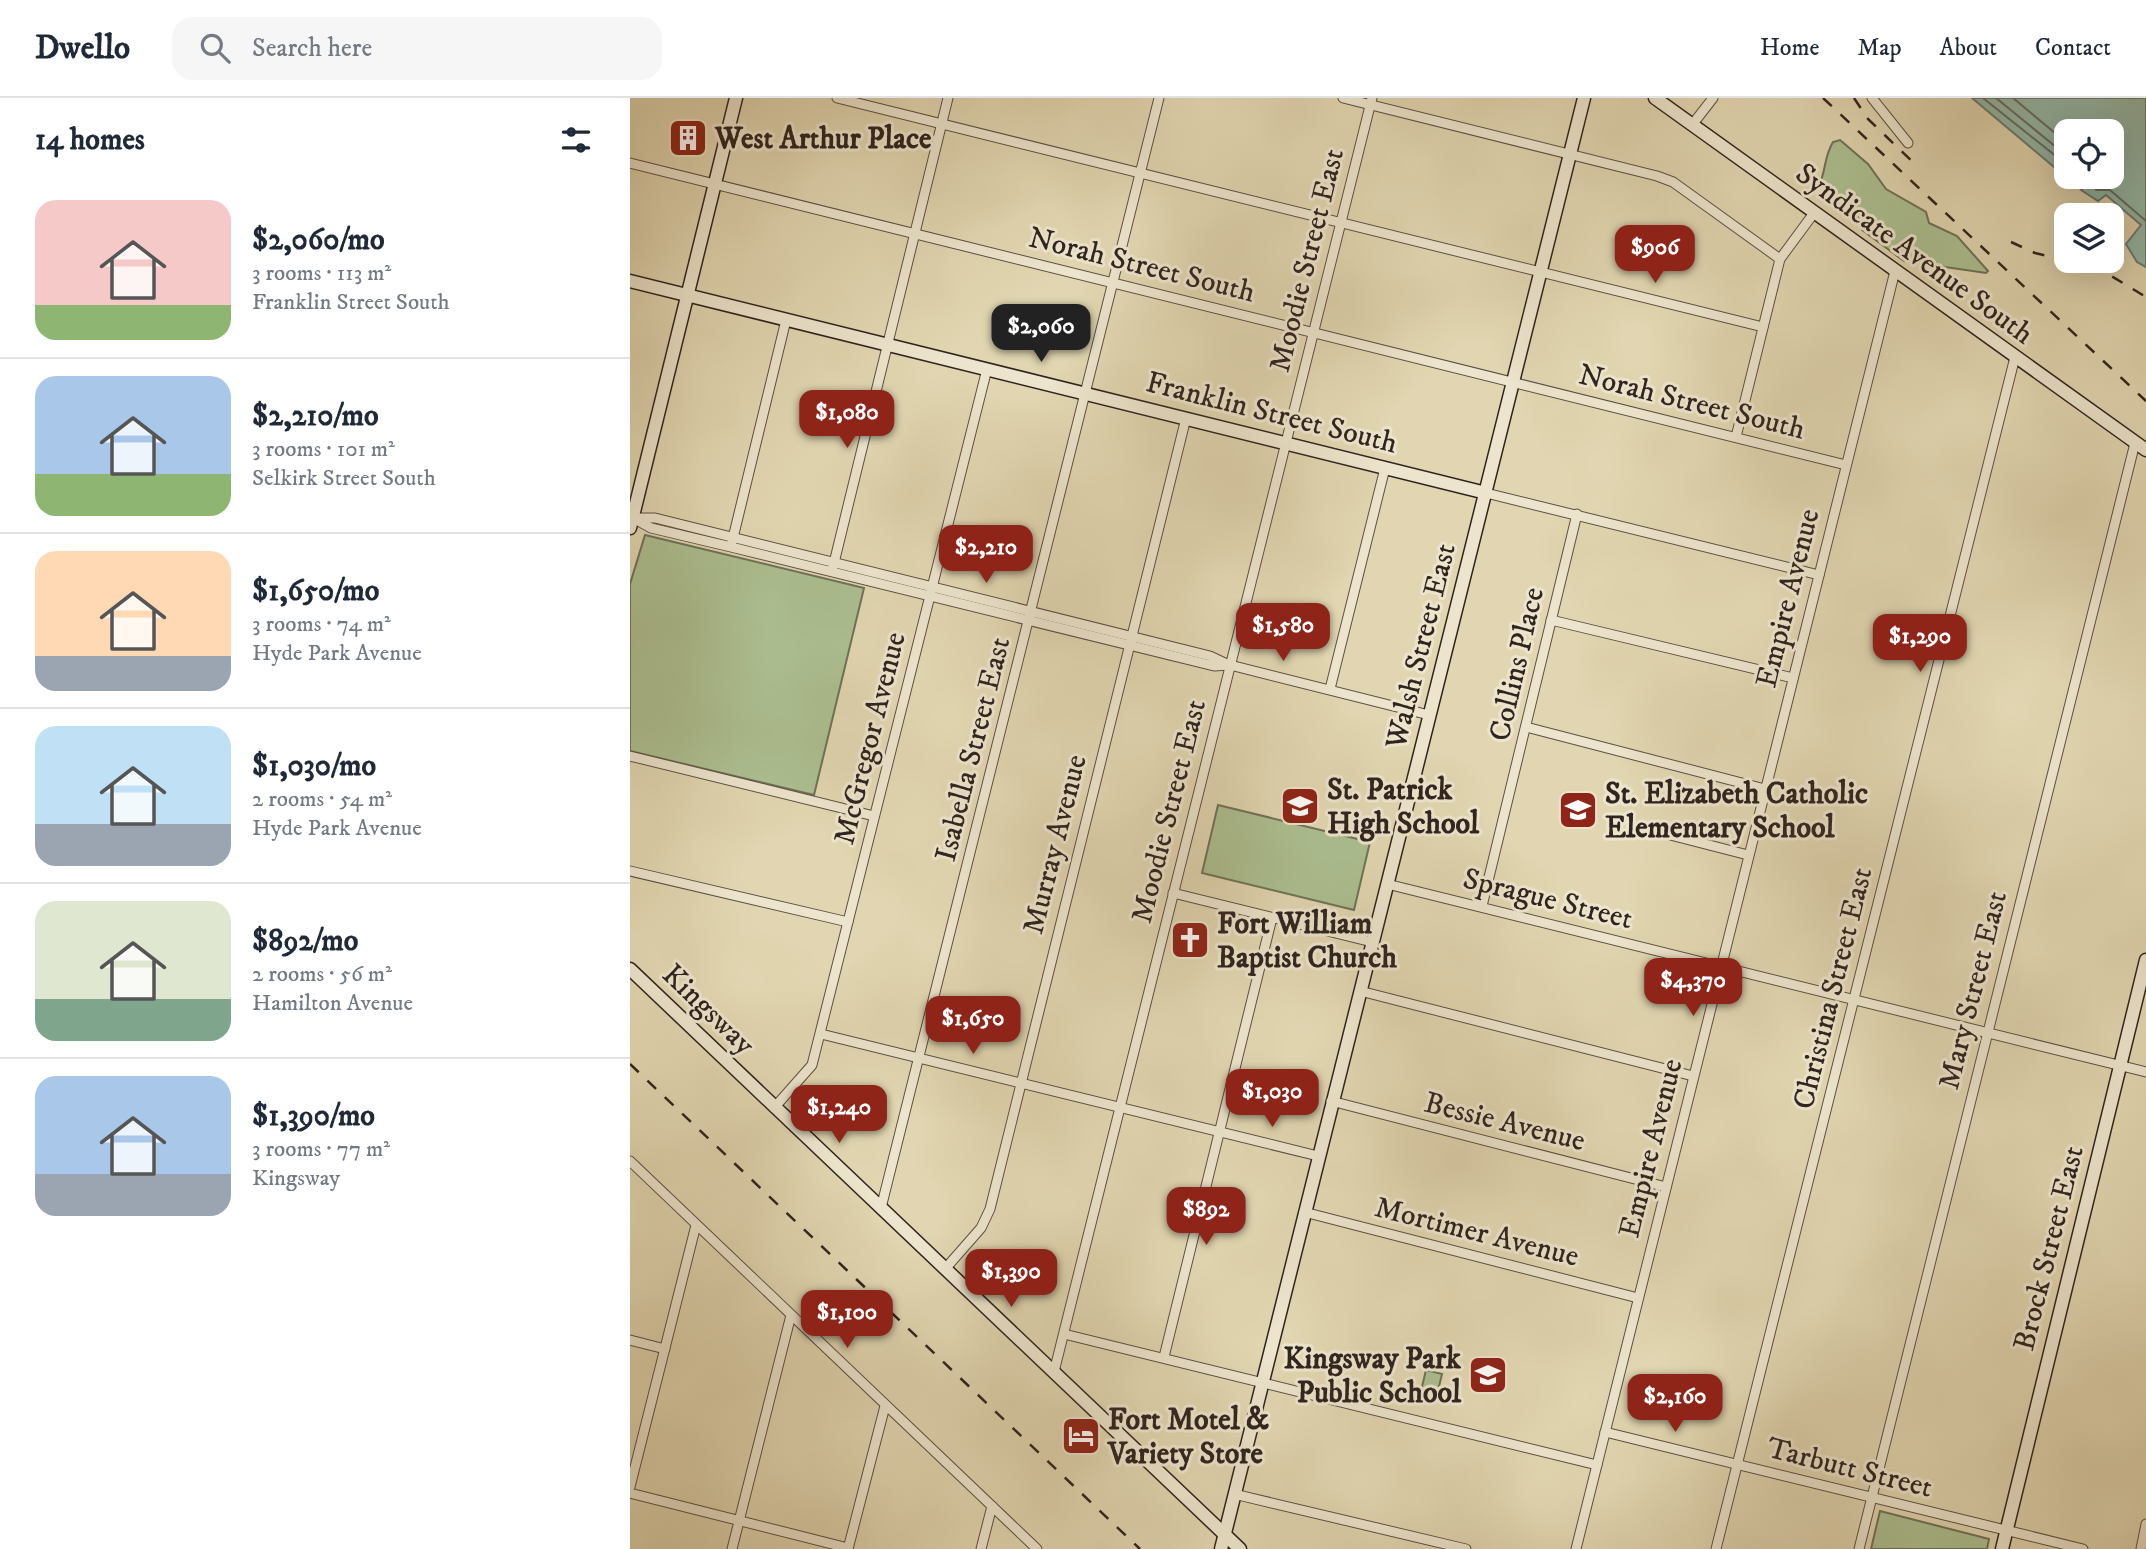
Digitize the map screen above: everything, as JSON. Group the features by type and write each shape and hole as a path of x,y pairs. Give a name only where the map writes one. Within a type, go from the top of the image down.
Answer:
{"street":[{"path":"736,98 631,521 651,528 732,543 1031,616 1131,641 1214,666 1230,665 1429,715"},
{"path":"837,98 1763,327"},
{"path":"833,567 948,98"},
{"name":"Isabella Street East","path":"881,1208 1159,98"},
{"path":"1343,98 1371,101 1673,182 1780,259"},
{"name":"Walsh Street East","path":"1221,1549 1584,98"},
{"name":"Syndicate Avenue South","path":"1655,98 2141,446"},
{"path":"1692,125 1713,98"},
{"path":"1871,98 1908,143"},
{"name":"Moodie Street East","path":"1054,1372 1371,101"},
{"name":"Norah Street South","path":"630,163 1846,465"},
{"path":"1736,437 1780,259 1814,213"},
{"name":"Empire Avenue","path":"1576,1549 1895,271"},
{"name":"Franklin Street South","path":"630,281 1819,575"},
{"path":"732,543 786,320"},
{"name":"Christina Street East","path":"1716,1549 2015,357"},
{"name":"McGregor Avenue","path":"774,1108 813,1065 987,369"},
{"name":"Murray Avenue","path":"945,1269 986,1219 1186,418"},
{"name":"Mary Street East","path":"1859,1549 1987,1033 2141,446"},
{"path":"1330,690 1385,468"},
{"name":"Collins Place","path":"1482,906 1577,514"},
{"path":"1551,620 1793,678"},
{"path":"1526,727 1765,789"},
{"path":"630,756 874,816"},
{"path":"1643,828 1748,855"},
{"path":"630,870 848,922"},
{"name":"Sprague Street","path":"1387,884 2146,1072"},
{"path":"1173,893 1372,942"},
{"path":"1164,1357 1272,918"},
{"name":"Brock Street East","path":"2002,1549 2146,960"},
{"name":"Kingsway","path":"630,970 1225,1533"},
{"path":"1360,990 1693,1076"},
{"path":"821,1034 1318,1156"},
{"name":"Bessie Avenue","path":"1331,1101 1666,1187"},
{"path":"630,1161 1037,1549"},
{"name":"Mortimer Avenue","path":"1304,1212 1638,1298"},
{"path":"630,1487 696,1225"},
{"path":"732,1549 791,1315"},
{"path":"1064,1334 1597,1465"},
{"path":"630,1340 665,1349"},
{"path":"630,1493 848,1548 885,1406"},
{"name":"Tarbutt Street","path":"1605,1432 2083,1549"},
{"path":"1234,1494 1466,1549"},
{"path":"981,1549 992,1506"},
{"path":"2141,1549 2146,1524"},
{"path":"1225,1533 1238,1549"}],"shaded area":[{"path":"1840,140 1868,164 1886,189 1926,212 1929,223 1957,236 1988,271 1986,273 1904,261 1862,230 1855,209 1832,202 1820,183 1830,147 1833,142"},
{"path":"645,535 864,588 814,795 630,751 630,584"},
{"path":"1218,805 1370,842 1354,910 1202,873"},
{"path":"1426,1370 1442,1374 1436,1399 1420,1395"},
{"path":"1880,1511 1989,1539 1987,1549 1871,1549"}],"water":[{"path":"1972,98 2146,98 2146,267 2137,262 2126,244 2141,225 2124,210 2124,203 2115,203 2106,195 2098,201 2081,190 2124,189 2124,119 2054,119 2054,167"}],"railway":[{"path":"1823,98 2146,401"},
{"path":"1854,98 1868,119 1919,168"},
{"path":"2011,242 2054,258"},
{"path":"2105,273 2146,297"},
{"path":"630,1064 1140,1549"}],"place":[{"name":"West Arthur Place","path":"688,138"},
{"name":"St. Patrick High School","path":"1300,806"},
{"name":"St. Elizabeth Catholic Elementary School","path":"1578,810"},
{"name":"Fort William Baptist Church","path":"1190,940"},
{"name":"Kingsway Park Public School","path":"1488,1375"},
{"name":"Fort Motel & Variety Store","path":"1081,1436"}]}
